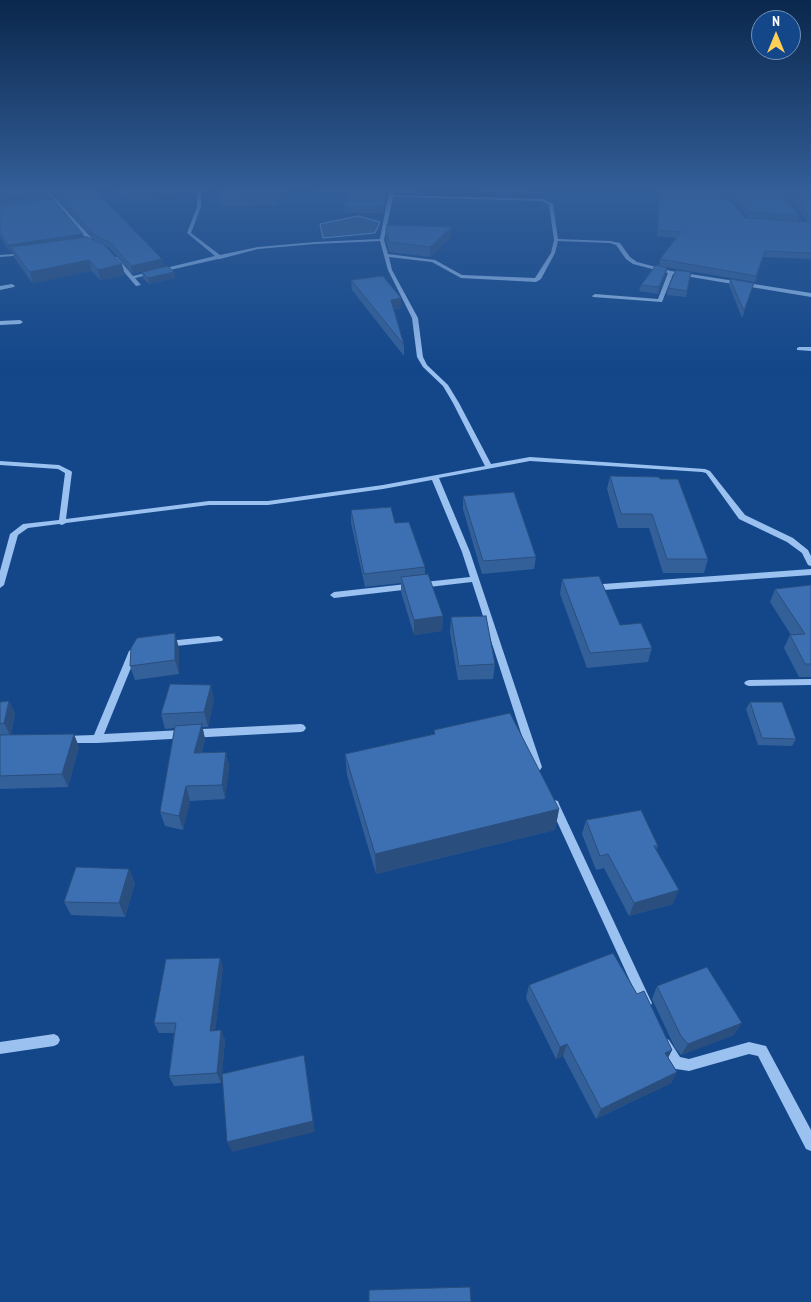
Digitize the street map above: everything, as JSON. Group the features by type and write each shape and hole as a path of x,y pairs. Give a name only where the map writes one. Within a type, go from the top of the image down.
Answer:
{"street":[{"path":"211,251 220,258"},
{"path":"133,277 248,251"},
{"path":"385,251 390,270 415,318 420,356 425,366 445,385 489,467"},
{"path":"386,255 433,261 461,276 536,280 554,251"},
{"path":"623,251 635,263 671,272 811,294"},
{"path":"109,252 133,277 138,285"},
{"path":"0,256 29,253"},
{"path":"595,296 660,301 671,272"},
{"path":"0,288 12,286"},
{"path":"0,324 20,322"},
{"path":"799,349 811,349"},
{"path":"0,585 14,534 26,526 62,523 209,502 268,502 435,478 530,459 703,470 708,472 742,517 790,540 805,552 811,563"},
{"path":"0,462 59,467 69,472 62,523"},
{"path":"435,478 466,552 534,761 542,778"},
{"path":"604,587 811,572"},
{"path":"334,595 475,579"},
{"path":"160,645 219,638"},
{"path":"97,739 133,651 140,647 150,646"},
{"path":"749,683 811,682"},
{"path":"58,740 301,728"},
{"path":"550,796 652,1018"},
{"path":"660,1035 676,1063 689,1065 749,1048 762,1050 811,1144"},
{"path":"0,1048 54,1040"}],"building":[{"path":"14,251 109,251 122,264 98,270 89,260 30,272"},
{"path":"118,251 154,251 162,259 131,266"},
{"path":"666,251 811,251 811,253 765,251 756,276 660,259"},
{"path":"656,265 667,268 659,287 641,285"},
{"path":"168,266 174,272 148,278 142,272"},
{"path":"676,270 691,272 687,291 668,288"},
{"path":"383,276 401,298 391,300 404,345 351,280"},
{"path":"730,279 754,283 744,311"},
{"path":"610,476 678,479 708,559 667,559 652,514 621,514"},
{"path":"514,492 536,557 483,561 463,496"},
{"path":"391,507 395,523 409,522 425,567 364,574 351,510"},
{"path":"428,574 443,616 414,620 401,577"},
{"path":"599,576 620,625 641,623 652,648 590,653 562,579"},
{"path":"811,585 811,664 805,664 790,635 805,634 775,589"},
{"path":"486,616 495,664 459,666 451,617"},
{"path":"175,633 175,660 130,666 131,648 137,638"},
{"path":"170,684 211,685 204,712 161,714"},
{"path":"9,701 4,723 0,724 0,702"},
{"path":"750,702 782,702 796,739 762,738"},
{"path":"510,713 559,809 375,854 345,754 435,734 434,730"},
{"path":"202,724 194,753 226,752 222,785 186,786 179,816 160,812 175,726"},
{"path":"74,734 62,774 0,776 0,735"},
{"path":"641,810 658,846 654,846 679,890 634,903 608,854 600,856 586,820"},
{"path":"76,867 129,869 119,903 64,902"},
{"path":"613,953 637,994 644,991 672,1050 665,1053 677,1072 601,1109 567,1044 560,1047 529,985"},
{"path":"220,958 210,1031 221,1030 217,1073 169,1076 176,1023 154,1023 166,959"},
{"path":"707,967 742,1023 688,1044 681,1036 657,986"},
{"path":"304,1055 313,1121 227,1142 222,1074"},
{"path":"470,1287 471,1302 369,1302 369,1290"}]}
